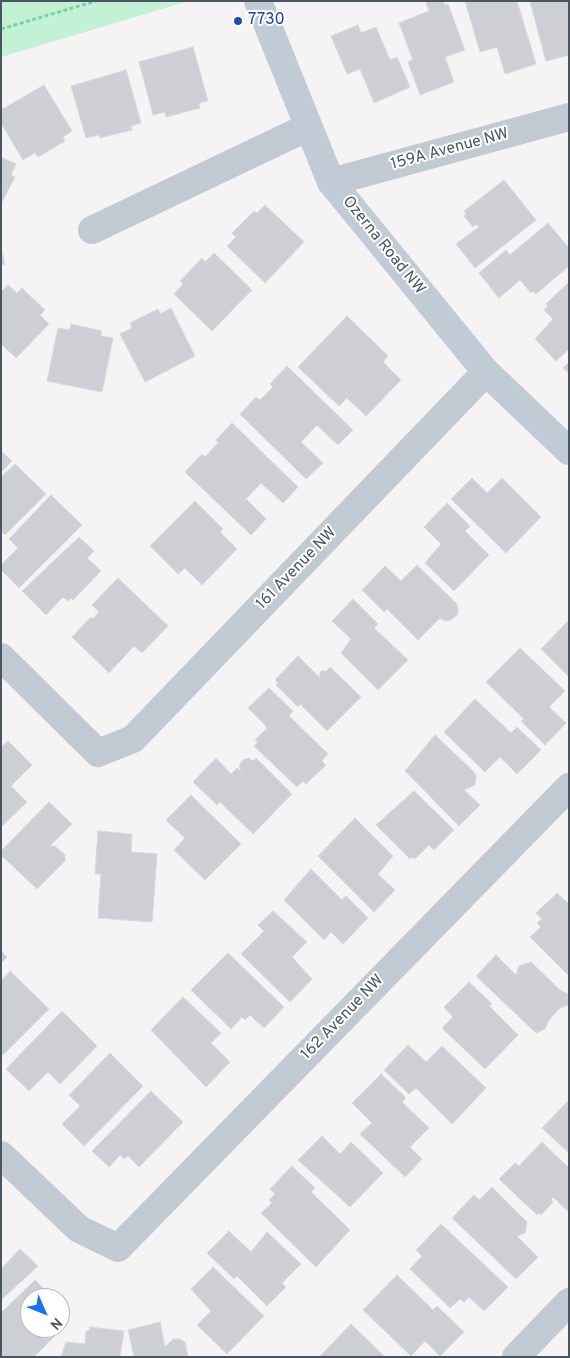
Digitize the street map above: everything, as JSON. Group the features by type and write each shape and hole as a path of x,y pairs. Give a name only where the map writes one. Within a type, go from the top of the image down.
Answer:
{"street":[{"name":"Ozerna Road NW","path":"258,1 308,128 332,182 486,372 569,451"},
{"name":"159A Avenue NW","path":"332,182 569,117"},
{"path":"92,230 308,128"},
{"name":"161 Avenue NW","path":"1,657 98,753 133,739 486,372"},
{"name":"162 Avenue NW","path":"1,1155 79,1229 118,1248 569,787"},
{"path":"516,1357 569,1302"}],"path":[{"path":"1,29 96,1"}],"green space":[{"path":"1,1 189,1 1,57"}],"building":[{"path":"426,1 443,1 445,5 448,4 465,50 445,57 454,82 420,95 408,62 413,60 399,23 429,11"},
{"path":"465,1 517,1 536,64 505,74 497,47 480,52"},
{"path":"530,1 569,1 569,55 546,61"},
{"path":"358,25 361,33 376,27 390,60 397,57 410,87 374,103 360,69 347,74 331,36"},
{"path":"193,47 208,101 199,103 200,108 166,117 165,112 153,115 139,62"},
{"path":"126,70 141,123 131,126 132,130 100,138 99,135 86,138 71,86"},
{"path":"44,85 72,131 63,137 65,141 38,157 35,153 23,160 1,123 1,110"},
{"path":"1,157 16,164 11,175 15,177 1,204"},
{"path":"504,180 536,220 475,268 456,244 479,227 477,224 473,227 464,216 466,214 464,211"},
{"path":"265,205 304,242 265,283 227,246 236,237 232,233 254,211 257,213"},
{"path":"548,223 569,248 569,266 536,294 533,291 531,293 520,280 499,298 479,273 506,250 510,255"},
{"path":"1,249 5,264 1,265"},
{"path":"214,253 252,290 212,331 174,294 183,284 180,281 202,258 205,262"},
{"path":"569,282 569,349 556,361 535,339 553,319 544,310 548,306 546,304"},
{"path":"8,285 17,293 22,288 45,310 40,315 49,324 16,358 1,344 1,292"},
{"path":"171,308 195,356 145,382 120,334 132,328 130,323 158,309 160,314"},
{"path":"347,316 388,356 383,362 401,380 366,416 347,398 339,406 298,367"},
{"path":"71,324 102,331 101,336 113,338 102,392 47,381 58,328 70,330"},
{"path":"569,362 569,373 563,368"},
{"path":"287,366 353,430 338,445 317,425 301,442 323,463 306,479 240,414 256,397 260,400 273,387 270,384"},
{"path":"232,423 298,487 283,503 261,483 246,499 266,519 251,535 185,472 202,454 205,457 218,443 216,440"},
{"path":"1,451 12,461 1,472"},
{"path":"15,464 46,494 5,535 1,531 1,477"},
{"path":"472,478 487,493 502,478 541,517 506,553 451,499"},
{"path":"51,495 82,525 19,588 1,570 1,565 18,548 9,539"},
{"path":"195,501 223,529 220,532 237,549 202,585 185,568 178,574 150,546"},
{"path":"447,503 470,526 465,531 489,555 454,591 425,563 441,544 424,527"},
{"path":"79,537 94,551 87,558 101,571 73,600 71,598 68,601 63,597 46,615 22,591"},
{"path":"417,565 457,604 458,610 457,615 451,620 445,621 440,618 418,640 387,609 384,612 362,590 385,566 401,581"},
{"path":"118,578 168,626 142,653 134,646 109,673 72,637 91,617 93,619 99,612 92,605"},
{"path":"353,599 378,624 374,628 408,660 378,690 341,653 351,639 332,621"},
{"path":"569,620 569,677 541,649"},
{"path":"520,648 565,691 549,707 566,723 545,745 521,721 524,719 486,682"},
{"path":"298,656 319,677 321,671 326,671 330,667 361,697 327,731 300,704 298,707 276,685 278,683 275,680"},
{"path":"269,688 293,711 289,716 328,754 322,761 326,765 306,784 303,781 297,787 254,746 258,742 255,740 265,730 267,731 266,726 248,708"},
{"path":"475,699 511,733 517,727 541,750 517,774 500,757 485,772 444,732"},
{"path":"435,735 476,776 475,785 464,790 480,805 459,826 405,771"},
{"path":"8,741 32,765 11,786 27,802 1,827 1,747"},
{"path":"216,758 231,774 237,768 241,772 239,766 243,760 249,758 253,761 256,758 292,794 253,834 220,802 217,805 193,782"},
{"path":"414,791 454,830 434,850 429,845 415,859 412,857 410,859 376,825"},
{"path":"191,795 241,844 205,880 174,850 185,838 166,820"},
{"path":"49,802 72,824 50,846 55,846 65,855 65,861 37,889 1,855 1,851"},
{"path":"355,818 393,856 378,874 395,890 374,912 318,856"},
{"path":"98,831 132,834 131,852 157,854 152,922 98,918 101,874 95,874"},
{"path":"311,869 342,900 346,896 368,918 343,944 331,932 324,940 284,900"},
{"path":"557,893 569,904 569,976 530,937 541,927 537,923 542,919 536,913"},
{"path":"273,911 307,942 292,957 312,979 290,1002 241,954 264,931 258,925"},
{"path":"1,951 7,957 1,963"},
{"path":"228,953 284,1007 264,1028 250,1015 245,1020 242,1017 231,1029 191,990"},
{"path":"496,955 516,975 519,966 531,962 560,990 568,994 568,1005 560,1008 549,1020 545,1029 536,1033 476,976"},
{"path":"10,971 49,1009 1,1057 1,981"},
{"path":"469,982 492,1004 489,1006 518,1035 485,1069 442,1028 453,1017 444,1007"},
{"path":"183,997 221,1033 211,1043 230,1062 206,1087 151,1030"},
{"path":"62,1011 97,1046 60,1084 48,1072 29,1091 6,1069"},
{"path":"408,1045 426,1062 442,1046 486,1088 452,1124 416,1088 409,1094 384,1070"},
{"path":"110,1053 143,1086 84,1146 62,1124 80,1106 69,1095"},
{"path":"381,1074 406,1098 402,1102 429,1128 410,1147 422,1159 405,1177 360,1134 372,1123 352,1103"},
{"path":"151,1091 183,1122 139,1167 128,1156 124,1159 120,1155 109,1167 92,1151"},
{"path":"569,1100 569,1153 542,1128"},
{"path":"322,1136 340,1154 351,1142 383,1173 350,1207 298,1160"},
{"path":"542,1142 569,1168 569,1212 553,1197 551,1199 553,1202 541,1215 539,1213 537,1215 499,1179 515,1163 519,1166"},
{"path":"292,1166 315,1188 311,1192 350,1230 316,1267 261,1213 272,1203 269,1200 275,1194 270,1189"},
{"path":"492,1187 527,1222 525,1233 517,1236 538,1257 516,1279 452,1218 474,1195 479,1200"},
{"path":"441,1224 508,1287 484,1311 469,1297 464,1302 460,1299 450,1308 410,1269 422,1256 416,1250"},
{"path":"229,1231 251,1252 267,1232 301,1264 282,1283 286,1287 267,1306 237,1276 234,1279 207,1253"},
{"path":"20,1249 38,1266 1,1300 1,1269"},
{"path":"213,1267 264,1316 227,1354 197,1325 211,1311 191,1289"},
{"path":"397,1275 433,1310 437,1306 464,1332 440,1356 425,1341 411,1356 363,1310"},
{"path":"35,1280 43,1288 27,1288"},
{"path":"20,1295 20,1338 53,1338 34,1357 1,1357 1,1313"},
{"path":"160,1322 165,1347 173,1339 180,1339 185,1342 188,1357 134,1357 128,1330"},
{"path":"351,1324 385,1357 319,1357"},
{"path":"90,1327 124,1331 120,1357 61,1357 66,1342 85,1344 86,1331 89,1331"}],"place":[{"name":"7730","path":"238,21"}]}
